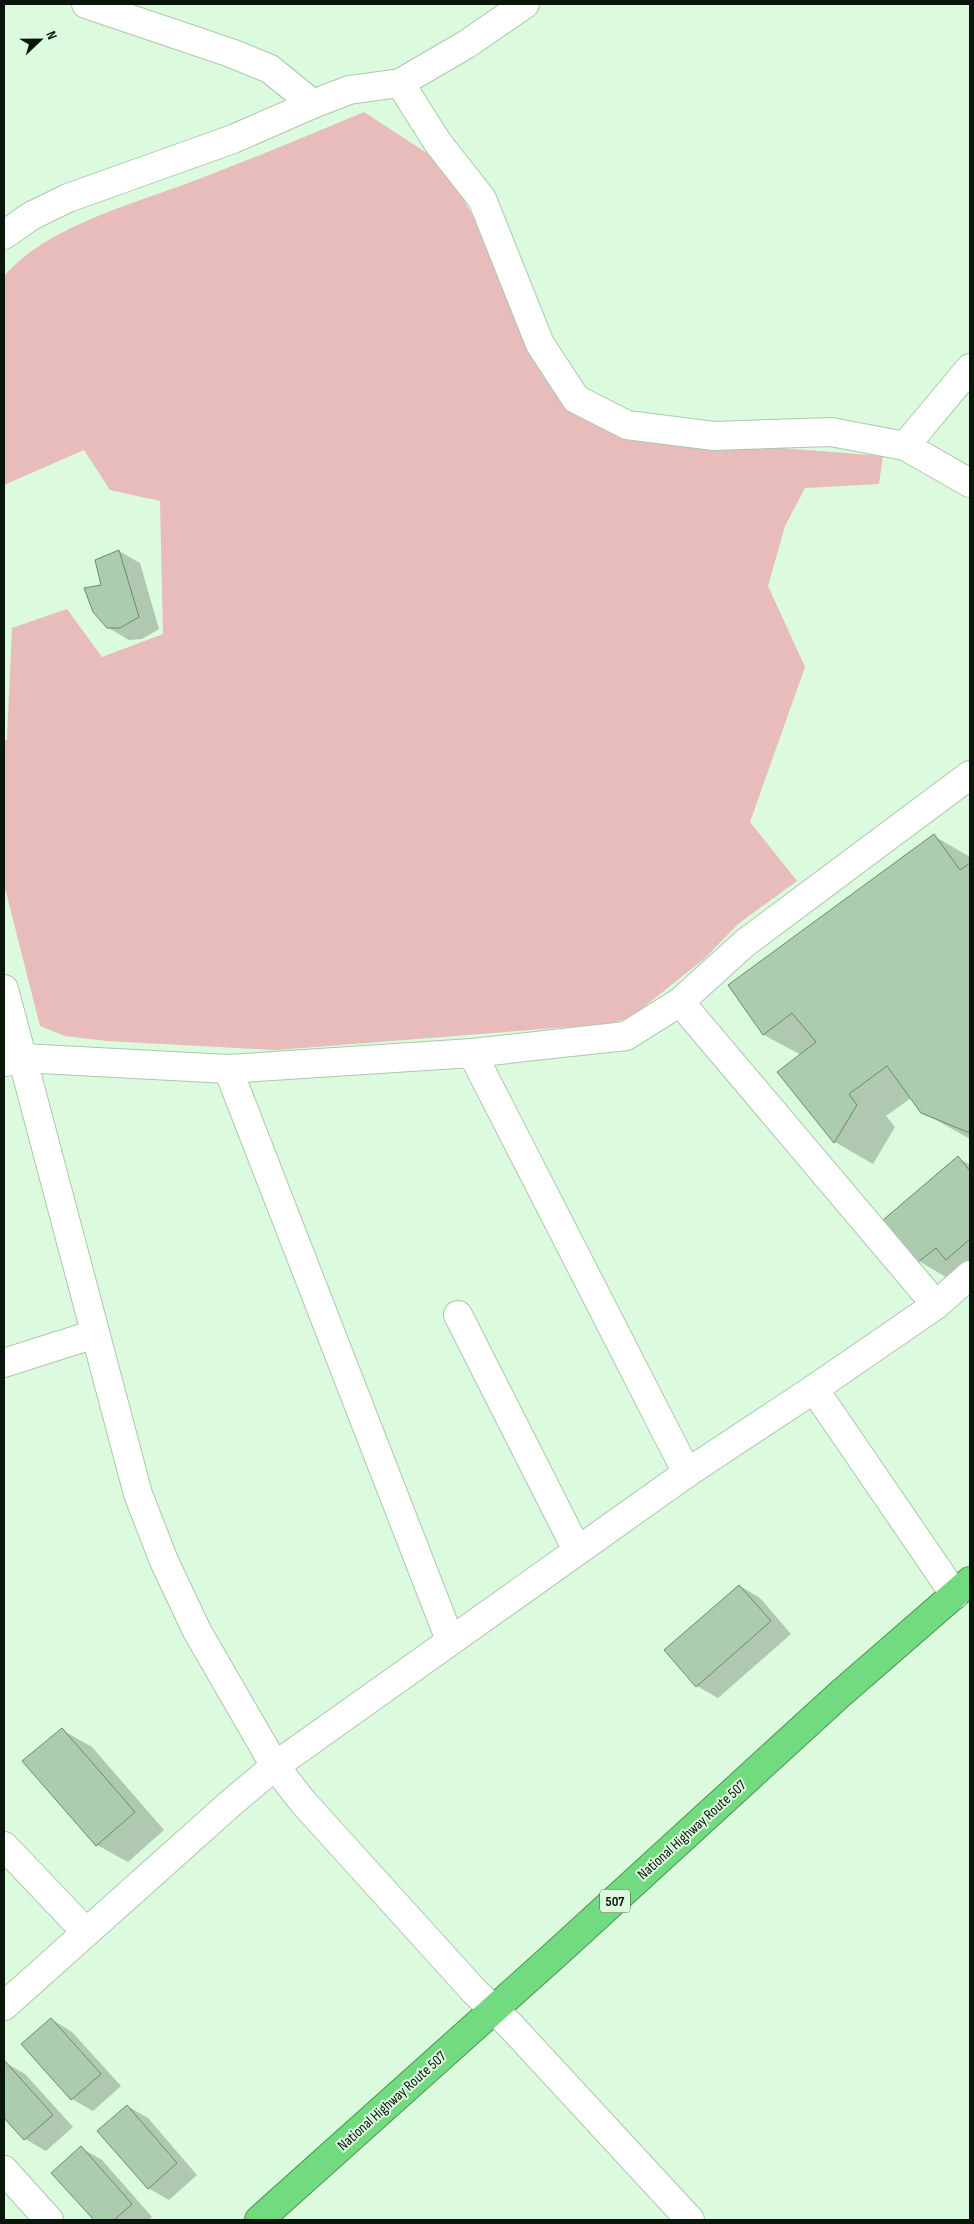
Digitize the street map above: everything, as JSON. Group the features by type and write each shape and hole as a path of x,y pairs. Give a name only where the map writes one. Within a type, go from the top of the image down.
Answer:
{"highway":[{"name":"National Highway Route 507","path":"259,2220 494,2010 839,1695 963,1588"}],"street":[{"path":"86,4 231,53 270,69 313,104"},
{"path":"4,235 31,216 68,198 233,139 349,90 400,83 467,44 525,4"},
{"path":"400,83 438,143 482,200 540,344 576,399 627,425 714,436 831,432 905,446 970,483"},
{"path":"905,446 970,368"},
{"path":"13,1060 228,1069 472,1053 626,1036 680,1002 745,943 970,776"},
{"path":"4,989 13,1060 95,1334 138,1494 164,1561 197,1631 275,1766 303,1802 475,1992 510,2025 690,2220"},
{"path":"680,1002 936,1305"},
{"path":"472,1053 687,1473"},
{"path":"228,1069 450,1640"},
{"path":"4,2006 85,1931 223,1809 275,1766 687,1473 936,1305 970,1275"},
{"path":"458,1315 577,1550"},
{"path":"4,1363 95,1334"},
{"path":"814,1389 963,1588"},
{"path":"4,1846 85,1931"},
{"path":"4,2170 49,2220"}],"shaded area":[{"path":"364,112 439,161 457,187 479,228 537,365 565,406 600,427 640,437 883,456 879,484 805,488 785,526 768,586 805,667 750,822 797,881 738,924 705,958 630,1018 608,1024 276,1050 107,1041 65,1036 40,1026 4,884 4,740 7,740 12,628 67,609 102,657 163,634 160,501 110,490 84,450 4,485 4,276 22,258 44,243 95,217 240,163"}],"building":[{"path":"119,550 139,617 120,628 107,628 93,612 84,588 101,585 95,560"},
{"path":"934,834 960,870 970,863 970,1133 921,1113 887,1066 849,1094 857,1105 834,1143 777,1072 816,1042 792,1013 763,1035 728,985"},
{"path":"958,1156 970,1171 970,1239 946,1260 936,1248 918,1262 883,1220"},
{"path":"739,1585 771,1621 696,1687 664,1650"},
{"path":"62,1728 135,1812 96,1846 22,1761"},
{"path":"51,2018 101,2074 71,2100 21,2044"},
{"path":"4,2060 53,2115 24,2140 4,2118"},
{"path":"127,2105 177,2163 148,2189 97,2131"},
{"path":"81,2146 132,2204 114,2220 94,2220 51,2173"}]}
